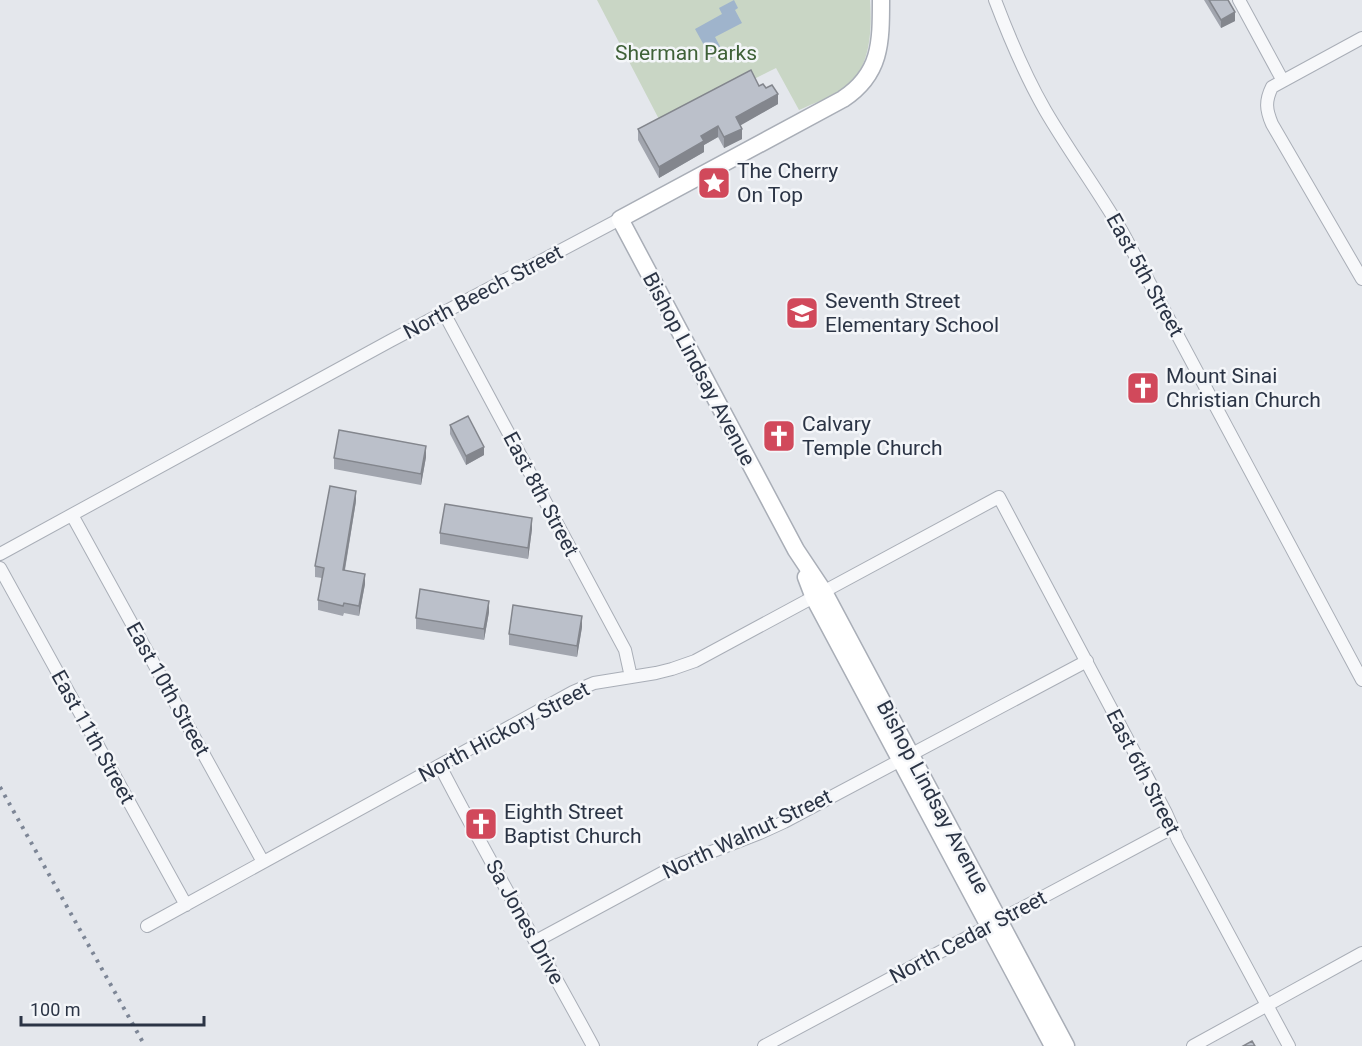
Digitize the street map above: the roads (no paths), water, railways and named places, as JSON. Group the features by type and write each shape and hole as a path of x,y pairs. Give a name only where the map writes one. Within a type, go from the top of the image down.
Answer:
{"street":[{"name":"North Beech Street","path":"0,554 843,99 860,87 873,68 879,45 881,0"},
{"name":"East 5th Street","path":"995,0 1016,53 1045,110 1124,236 1362,680"},
{"path":"1239,0 1283,81"},
{"path":"1360,272 1303,180 1268,115 1266,98 1272,87 1362,38"},
{"name":"Bishop Lindsay Avenue","path":"620,219 994,923 1066,1046"},
{"name":"East 8th Street","path":"444,313 625,650 631,677"},
{"name":"North Hickory Street","path":"147,926 573,692 594,683 672,669 695,660 999,497"},
{"name":"East 6th Street","path":"999,497 1289,1046"},
{"name":"East 10th Street","path":"72,515 263,862"},
{"name":"East 11th Street","path":"0,568 186,905"},
{"name":"North Walnut Street","path":"536,941 675,866 760,834 1087,661"},
{"name":"Sa Jones Drive","path":"440,766 593,1046"},
{"name":"North Cedar Street","path":"764,1046 1172,828"},
{"name":"Bishop Lindsay Avenue","path":"994,923 1053,1046"},
{"path":"1193,1046 1362,953"}],"water":[{"path":"734,0 738,8 735,10 742,23 715,37 723,52 711,58 695,29 722,14 719,8"}],"railway":[{"path":"0,787 145,1046"}],"place":[{"name":"The Cherry On Top","path":"714,183"},
{"name":"Seventh Street Elementary School","path":"802,313"},
{"name":"Mount Sinai Christian Church","path":"1143,388"},
{"name":"Calvary Temple Church","path":"779,436"},
{"name":"Eighth Street Baptist Church","path":"481,824"}],"park label":[{"name":"Sherman Parks","path":"686,53"}]}
